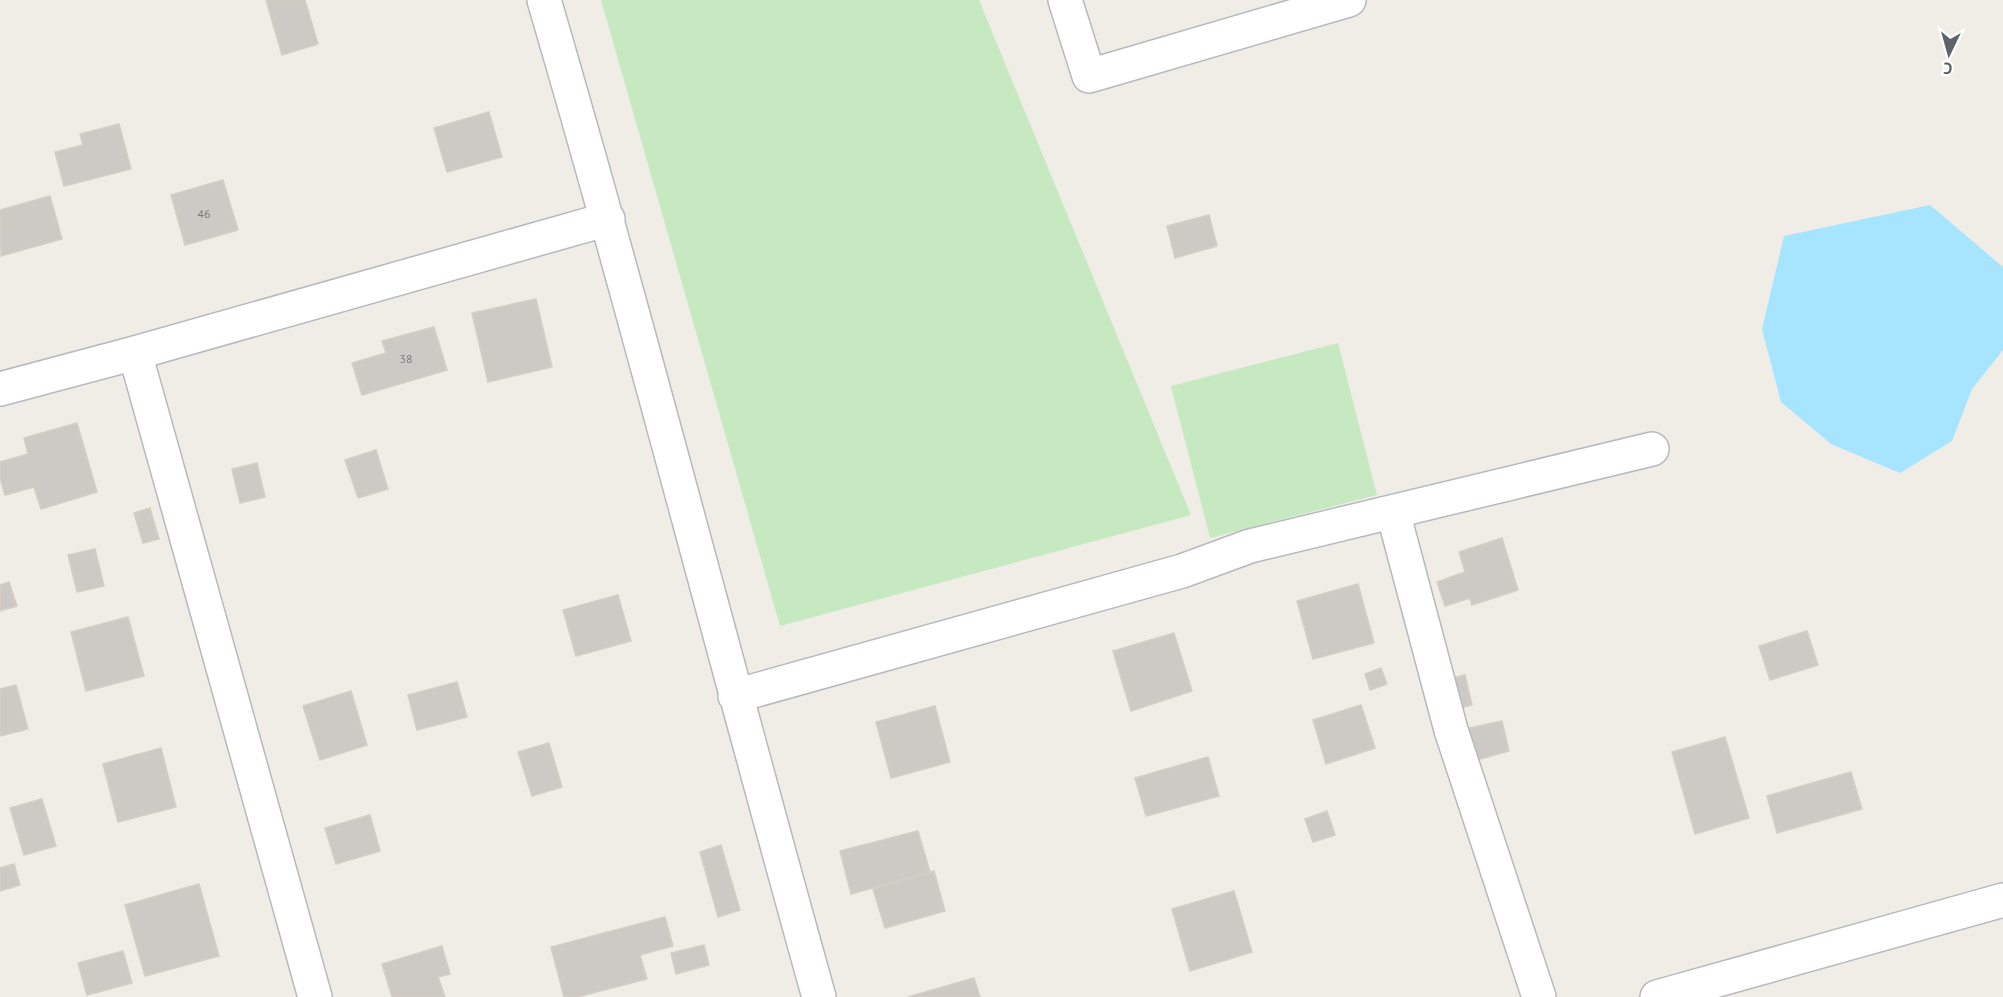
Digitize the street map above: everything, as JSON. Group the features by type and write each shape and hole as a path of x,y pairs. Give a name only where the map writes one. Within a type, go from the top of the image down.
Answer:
{"street":[{"path":"544,0 608,219 735,696 819,997"},
{"path":"1065,0 1089,76 1349,0"},
{"path":"0,388 135,353 608,219"},
{"path":"135,353 315,997"},
{"path":"735,696 1182,571 1250,546 1652,449"},
{"path":"1393,512 1451,730 1539,997"},
{"path":"1657,997 2003,900"}],"green space":[{"path":"601,0 979,0 1191,515 780,626"},
{"path":"1338,343 1377,495 1210,538 1171,386"}],"water":[{"path":"1930,205 2003,267 2003,350 1972,389 1952,441 1900,473 1831,444 1781,402 1762,329 1784,236"}],"building":[{"path":"266,0 305,0 318,44 282,55"},
{"path":"489,112 502,157 447,172 434,128"},
{"path":"119,124 131,169 64,186 55,152 83,145 80,134"},
{"path":"223,180 238,230 185,245 171,195"},
{"path":"50,196 62,239 1,256 0,210"},
{"path":"1209,215 1217,246 1175,258 1167,226"},
{"path":"536,299 552,367 488,382 472,313"},
{"path":"434,327 447,370 362,395 352,363 386,353 382,341"},
{"path":"77,423 97,492 41,509 34,487 5,495 0,478 0,462 28,454 24,438"},
{"path":"376,450 388,489 358,498 345,460"},
{"path":"257,463 265,497 240,503 232,469"},
{"path":"150,508 159,539 143,543 134,513"},
{"path":"1502,538 1518,590 1472,605 1470,598 1445,606 1437,582 1465,572 1459,552"},
{"path":"95,549 104,586 77,592 68,555"},
{"path":"9,582 17,606 0,611 0,585"},
{"path":"1358,584 1374,643 1313,659 1297,601"},
{"path":"618,595 631,641 576,656 563,610"},
{"path":"128,617 144,676 86,691 71,632"},
{"path":"1807,631 1818,665 1770,680 1759,646"},
{"path":"1174,633 1192,691 1131,711 1113,651"},
{"path":"1381,668 1387,684 1370,690 1365,674"},
{"path":"1465,675 1472,705 1455,709 1448,679"},
{"path":"457,682 467,717 417,730 408,695"},
{"path":"16,685 28,729 0,736 0,689"},
{"path":"351,691 367,745 320,760 303,706"},
{"path":"1361,705 1375,748 1326,764 1313,720"},
{"path":"935,706 950,762 891,778 876,722"},
{"path":"1502,721 1509,751 1477,760 1469,728"},
{"path":"1725,737 1749,818 1695,834 1672,752"},
{"path":"549,743 562,787 532,796 518,752"},
{"path":"161,748 176,807 118,822 103,764"},
{"path":"1208,757 1219,796 1146,816 1135,778"},
{"path":"1851,772 1862,809 1777,833 1767,796"},
{"path":"42,799 56,846 24,855 10,808"},
{"path":"1327,811 1335,835 1313,842 1305,819"},
{"path":"370,815 380,851 336,864 325,828"},
{"path":"918,831 930,872 851,894 840,851"},
{"path":"721,845 740,910 718,917 700,852"},
{"path":"14,864 20,885 0,891 0,868"},
{"path":"934,871 945,911 885,928 873,889"},
{"path":"199,884 219,956 145,976 125,905"},
{"path":"1234,891 1252,952 1190,971 1172,909"},
{"path":"665,917 673,946 640,955 647,979 577,997 564,997 551,947"},
{"path":"704,945 709,965 676,974 671,953"},
{"path":"442,946 450,974 438,977 445,997 392,997 382,964"},
{"path":"123,951 132,983 87,995 78,963"},
{"path":"974,978 980,997 908,997"}]}
